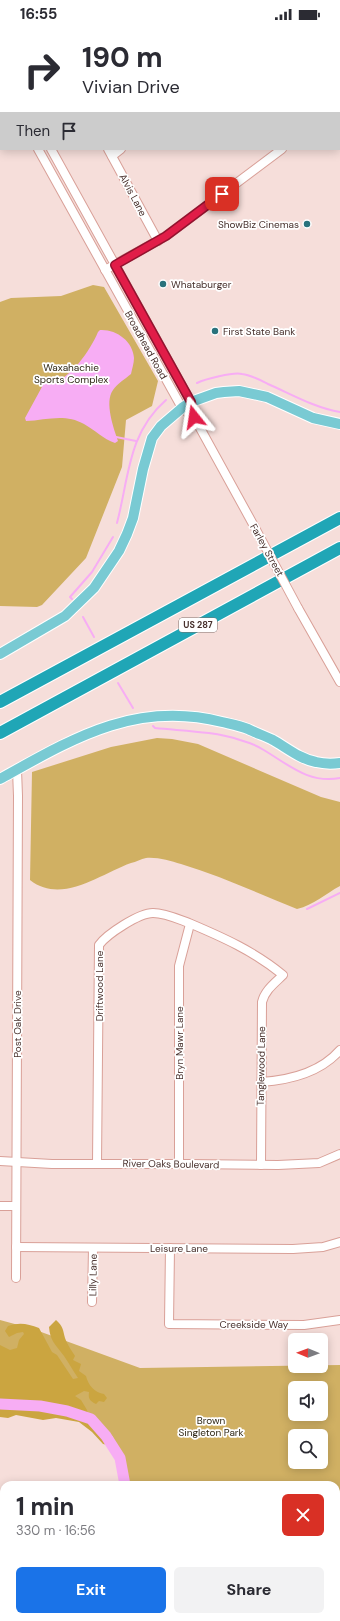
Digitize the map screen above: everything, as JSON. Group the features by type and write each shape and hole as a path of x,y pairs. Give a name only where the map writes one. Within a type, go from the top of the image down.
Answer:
{"highway":[{"name":"US 287","path":"0,702 340,518"},
{"name":"US 287","path":"0,734 340,548"},
{"path":"0,692 54,667 71,664"},
{"path":"0,742 55,703"}],"main road":[{"path":"0,654 65,616 94,588 111,564 127,534 133,518 145,462 152,438 161,426 182,408 191,402 224,392 239,391 267,397 313,418 340,424"},
{"path":"0,779 54,749 89,732 111,724 136,718 176,715 212,719 246,728 273,740 304,758 316,762 340,763"}],"street":[{"name":"Broadhead Road","path":"40,150 182,408 194,417"},
{"name":"Broadhead Road","path":"52,150 191,402 194,417"},
{"path":"105,270 166,236 281,150"},
{"name":"Alvis Lane","path":"110,152 158,241"},
{"name":"Farley Street","path":"194,417 340,682"},
{"name":"Post Oak Drive","path":"16,1278 17,770"},
{"name":"Driftwood Lane","path":"97,1164 99,945 112,932 148,914 152,913 167,915 219,936 265,960 283,975"},
{"name":"Bryn Mawr Lane","path":"179,1164 179,966 190,924"},
{"name":"Tanglewood Lane","path":"261,1165 262,1002 268,990 283,975"},
{"path":"261,1082 281,1081 310,1072 322,1065 340,1050"},
{"name":"River Oaks Boulevard","path":"0,1161 52,1164 261,1165 319,1163 340,1154"},
{"path":"0,1206 16,1206"},
{"name":"Leisure Lane","path":"16,1247 307,1249 340,1242"},
{"name":"Lilly Lane","path":"92,1302 93,1248"},
{"name":"Creekside Way","path":"170,1248 168,1324 304,1325 340,1320"}],"green space":[{"name":"Waxahachie Sports Complex","path":"93,285 104,287 158,381 152,406 126,420 122,467 86,558 42,605 37,607 0,606 0,302 11,298 61,296"},
{"path":"157,738 198,744 321,797 340,802 340,886 314,902 297,909 196,869 181,864 150,858 144,858 94,880 68,889 42,887 30,880 32,772 111,747"},
{"name":"Brown Singleton Park","path":"0,1320 33,1329 140,1368 288,1366 288,1373 328,1373 328,1365 340,1365 340,1481 119,1481 113,1437 91,1414 0,1394"}],"shaded area":[{"path":"100,330 106,330 123,337 131,346 134,358 131,374 117,385 110,395 109,401 111,416 118,441 115,443 84,424 70,419 55,418 26,421 25,418 43,385 42,380 51,384 66,376 73,370 85,355"},
{"path":"56,1320 61,1326 68,1345 75,1356 73,1360 81,1364 79,1371 86,1376 92,1388 104,1394 107,1398 104,1402 99,1401 96,1404 90,1400 89,1392 84,1391 75,1396 81,1400 87,1410 88,1415 97,1422 108,1435 112,1442 108,1445 103,1444 92,1432 79,1422 56,1418 43,1420 16,1415 8,1418 0,1417 0,1345 10,1350 17,1348 19,1340 24,1334 23,1332 17,1333 9,1337 5,1331 8,1326 24,1324 39,1328 52,1352 57,1355 73,1379 78,1378 54,1343 51,1336 49,1327"}],"waterway":[{"path":"197,383 226,375 245,375 255,378 312,404 340,412"},
{"path":"117,523 137,441 153,413 166,400"},
{"path":"116,437 136,441"},
{"path":"72,599 70,597 92,572 113,537"},
{"path":"83,617 94,637"},
{"path":"118,683 133,708"},
{"path":"153,726 155,728 209,733 230,737 257,746 308,775 318,778 340,778"},
{"path":"307,909 340,893"},
{"path":"0,1404 40,1406 67,1411 91,1419 106,1436 120,1458 124,1481"}],"place":[{"name":"ShowBiz Cinemas","path":"307,224"},
{"name":"Whataburger","path":"163,284"},
{"name":"First State Bank","path":"215,331"}],"route":[{"path":"194,417 191,402 115,265 166,236 222,194"}]}
